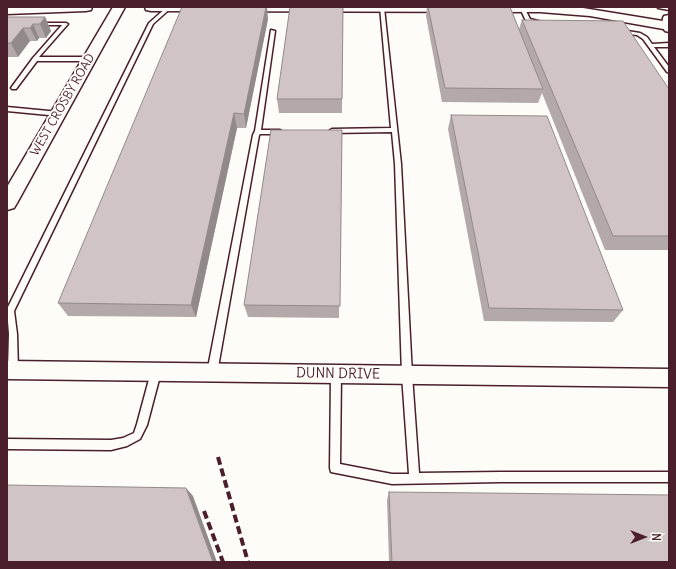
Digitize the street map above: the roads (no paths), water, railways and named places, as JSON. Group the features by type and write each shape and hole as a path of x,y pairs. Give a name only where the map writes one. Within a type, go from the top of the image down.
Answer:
{"street":[{"path":"7,10 86,7"},
{"name":"WEST CROSBY ROAD","path":"7,204 119,7"},
{"path":"151,7 522,8 668,19"},
{"path":"609,7 668,19"},
{"name":"DUNN DRIVE","path":"10,370 669,379"}],"lane":[{"path":"10,370 10,311 151,23 170,7"},
{"path":"660,7 668,19"},
{"path":"382,8 398,164 407,375 414,478"},
{"path":"522,8 528,20 547,24"},
{"path":"14,88 35,59 66,24 29,24"},
{"path":"212,373 257,132 273,31"},
{"path":"615,32 638,34 645,38 669,71"},
{"path":"651,46 669,46"},
{"path":"35,59 90,60"},
{"path":"7,109 59,114"},
{"path":"326,131 394,130"},
{"path":"257,132 288,132"},
{"path":"7,444 124,444 137,436 142,425 156,372"},
{"path":"336,374 335,468 392,479 669,477"}],"railway":[{"path":"218,457 248,562"},
{"path":"204,511 223,562"}]}
